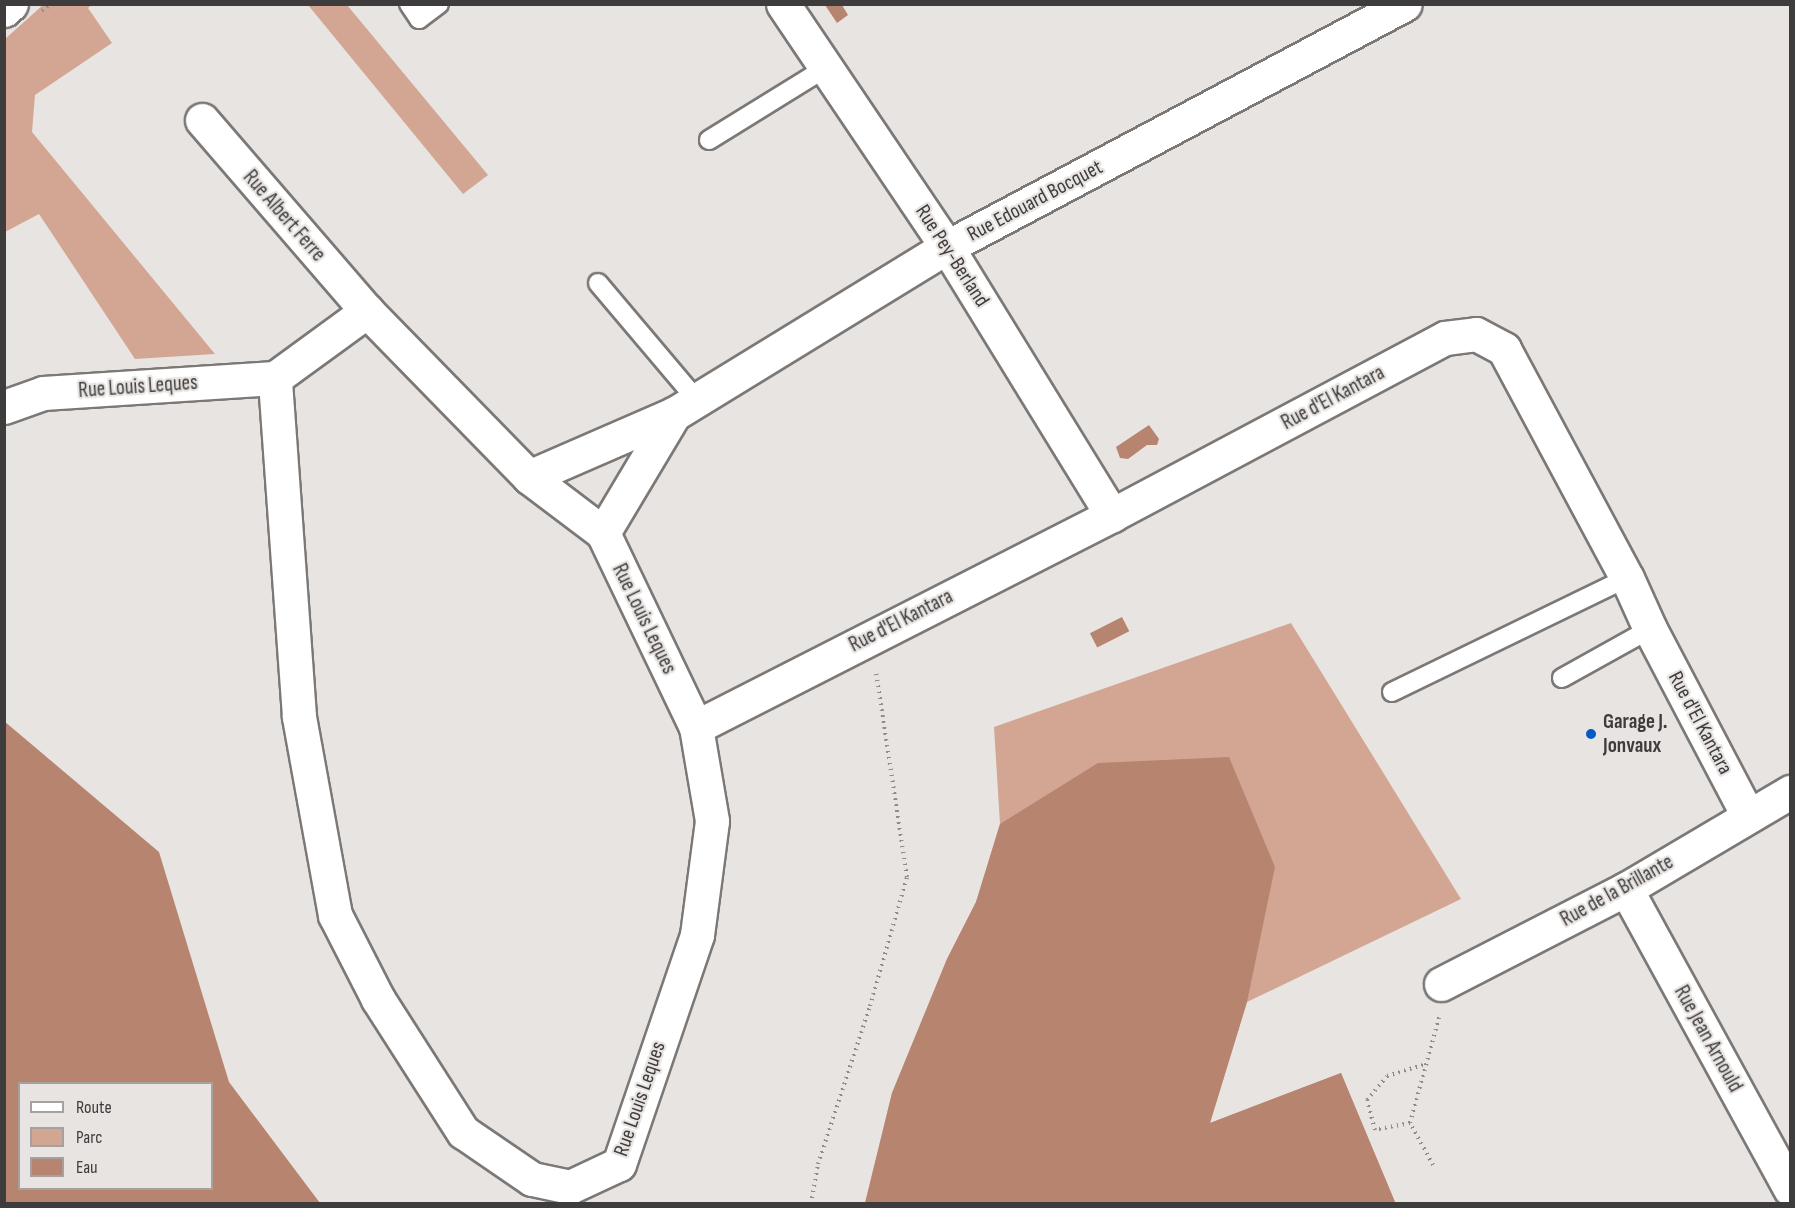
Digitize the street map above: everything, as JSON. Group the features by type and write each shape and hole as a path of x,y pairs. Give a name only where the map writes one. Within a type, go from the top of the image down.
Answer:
{"street":[{"path":"4,10 11,4"},
{"name":"Rue Pey-Berland","path":"783,4 947,247 1112,514"},
{"name":"Rue Edouard Bocquet","path":"529,477 686,407 947,247 1405,4"},
{"name":"Rue Albert Ferre","path":"202,120 367,311"},
{"path":"275,378 367,311"},
{"name":"Rue Louis Leques","path":"4,407 43,393 275,378 299,716 335,915 378,999 463,1132 532,1179 571,1195 619,1164 697,935 712,821 696,728 603,533 529,477 367,311"},
{"name":"Rue d'El Kantara","path":"696,728 1112,514 1445,338 1476,334 1504,349 1627,579 1650,629 1748,816"},
{"name":"Rue Edouard Bocquet","path":"603,533 686,407"},
{"name":"Rue de la Brillante","path":"1441,984 1626,889 1791,792"},
{"name":"Rue Jean Arnould","path":"1626,889 1791,1190"}],"lane":[{"path":"409,4 419,19 440,4"},
{"path":"709,140 827,67"},
{"path":"598,283 686,407"},
{"path":"1392,692 1627,579"},
{"path":"1562,678 1650,629"}],"path":[{"path":"811,1203 818,1164 870,1006 907,877 871,636"},
{"path":"1433,1165 1410,1123 1439,1017 1441,984"},
{"path":"1410,1123 1376,1130 1367,1100 1387,1076 1426,1064"}],"green space":[{"path":"43,5 91,5 88,8 112,43 35,95 32,132 215,354 135,359 39,214 5,232 5,39"},
{"path":"308,5 347,5 488,175 463,194"},
{"path":"1291,623 1461,899 1247,1002 1210,1123 1341,1073 1395,1202 865,1204 892,1093 947,959 976,902 1000,824 994,727"}],"water":[{"path":"825,5 842,5 848,15 837,23"},
{"path":"1149,425 1159,439 1157,445 1147,445 1128,459 1120,458 1116,447"},
{"path":"1122,617 1129,631 1097,648 1090,633"},
{"path":"4,721 159,852 229,1082 320,1203 5,1203"},
{"path":"1229,757 1275,867 1247,1002 1210,1123 1341,1073 1395,1202 865,1203 892,1093 947,959 976,902 1000,824 1098,763"}],"place":[{"name":"Garage J. Jonvaux","path":"1591,734"}]}
